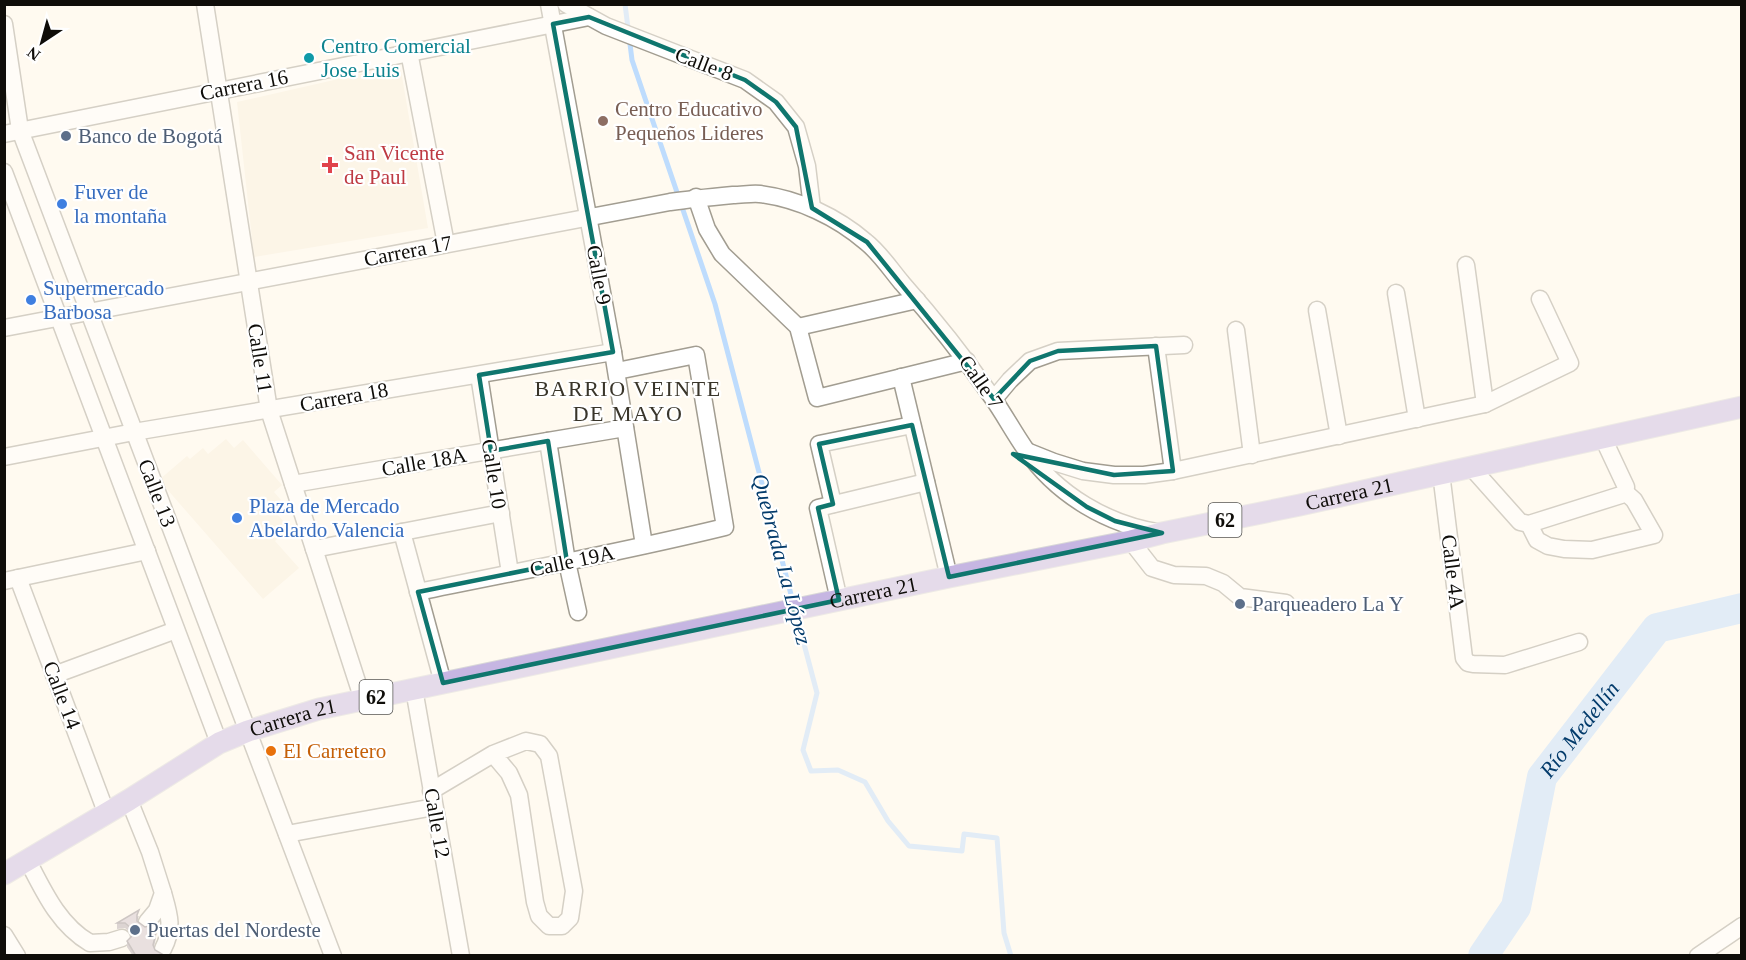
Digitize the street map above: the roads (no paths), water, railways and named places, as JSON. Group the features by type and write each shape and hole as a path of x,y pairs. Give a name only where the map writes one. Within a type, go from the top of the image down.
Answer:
{"main road":[{"name":"Carrera 21","path":"4,874 129,800 219,743 248,731 319,709 1131,541 1742,407"}],"street":[{"name":"Calle 11","path":"205,4 268,410 363,700"},
{"name":"Calle 9","path":"549,4 614,352 644,546"},
{"name":"Calle 8","path":"566,4 606,26 745,80 776,102 796,127 807,166 812,208"},
{"name":"Carrera 16","path":"12,132 589,16"},
{"name":"Calle 13","path":"4,24 12,132 88,312 333,956"},
{"path":"409,52 446,244"},
{"name":"Calle 13","path":"4,172 219,743"},
{"name":"Carrera 17","path":"4,327 692,198 758,194 786,199 812,208"},
{"path":"692,198 722,254 798,327 817,398 967,361"},
{"name":"Calle 7","path":"812,208 826,214 867,242 967,361 1026,450 1060,488 1087,507 1115,521 1162,533"},
{"path":"1466,265 1485,404"},
{"path":"1396,292 1417,419"},
{"path":"1026,450 1053,462 1083,471 1114,475 1144,475 1252,455 1485,404 1570,363 1540,299"},
{"path":"798,327 917,300"},
{"path":"1317,310 1339,436"},
{"path":"1236,330 1252,455"},
{"path":"994,399 1030,362 1058,351 1184,345"},
{"path":"1156,346 1173,471"},
{"name":"Carrera 18","path":"4,457 104,437 614,352"},
{"name":"Calle 19A","path":"418,592 644,546 725,526 696,355 617,371"},
{"name":"Calle 10","path":"479,375 510,573"},
{"path":"901,377 949,578"},
{"path":"838,600 819,444 912,425"},
{"name":"Calle 18A","path":"293,484 626,428"},
{"path":"1604,438 1626,487 1625,492"},
{"path":"548,441 567,562 578,612"},
{"path":"1472,467 1520,522 1528,524 1625,492"},
{"name":"Calle 4A","path":"1441,473 1464,658 1468,663 1505,665 1579,642"},
{"path":"826,506 926,482"},
{"path":"1528,524 1537,540 1548,546 1564,549 1592,550 1654,535 1634,500 1625,492"},
{"path":"314,549 501,513"},
{"path":"402,532 442,683"},
{"path":"1131,541 1152,568 1174,575 1206,576 1223,583 1240,597 1286,603"},
{"path":"11,579 147,551"},
{"name":"Calle 14","path":"11,579 54,675 106,812"},
{"path":"54,675 176,630"},
{"name":"Calle 12","path":"414,690 461,956"},
{"path":"287,834 433,799 493,754 526,741 540,744 549,756 574,891 570,918 562,926 549,926 539,916 519,795 509,773 493,754"},
{"path":"129,800 150,852 171,922 163,949"},
{"path":"28,861 52,908 73,931 106,956"},
{"path":"147,922 157,910 163,893"},
{"path":"1698,956 1742,926"},
{"path":"4,935 17,956"},
{"path":"90,944 122,938"}],"waterway":[{"name":"Quebrada La López","path":"625,4 632,60 715,304 794,606"},
{"name":"Río Medellín","path":"1483,956 1516,907 1542,777 1657,628 1742,608"},
{"name":"Quebrada La López","path":"796,614 817,693 803,750 811,771 838,770 865,782 888,821 909,846 962,851 964,834 997,838 1004,933 1011,956"}],"place":[{"name":"Centro Comercial Jose Luis","path":"309,58"},
{"name":"Centro Educativo Pequeños Lideres","path":"603,121"},
{"name":"Banco de Bogotá","path":"66,136"},
{"name":"San Vicente de Paul","path":"330,165"},
{"name":"Fuver de la montaña","path":"62,204"},
{"name":"Supermercado Barbosa","path":"31,300"},
{"name":"Plaza de Mercado Abelardo Valencia","path":"237,518"},
{"name":"Parqueadero La Y","path":"1240,604"},
{"name":"El Carretero","path":"271,751"},
{"name":"Puertas del Nordeste","path":"135,930"}],"district":[{"name":"BARRIO VEINTE DE MAYO","path":"628,401"}]}
